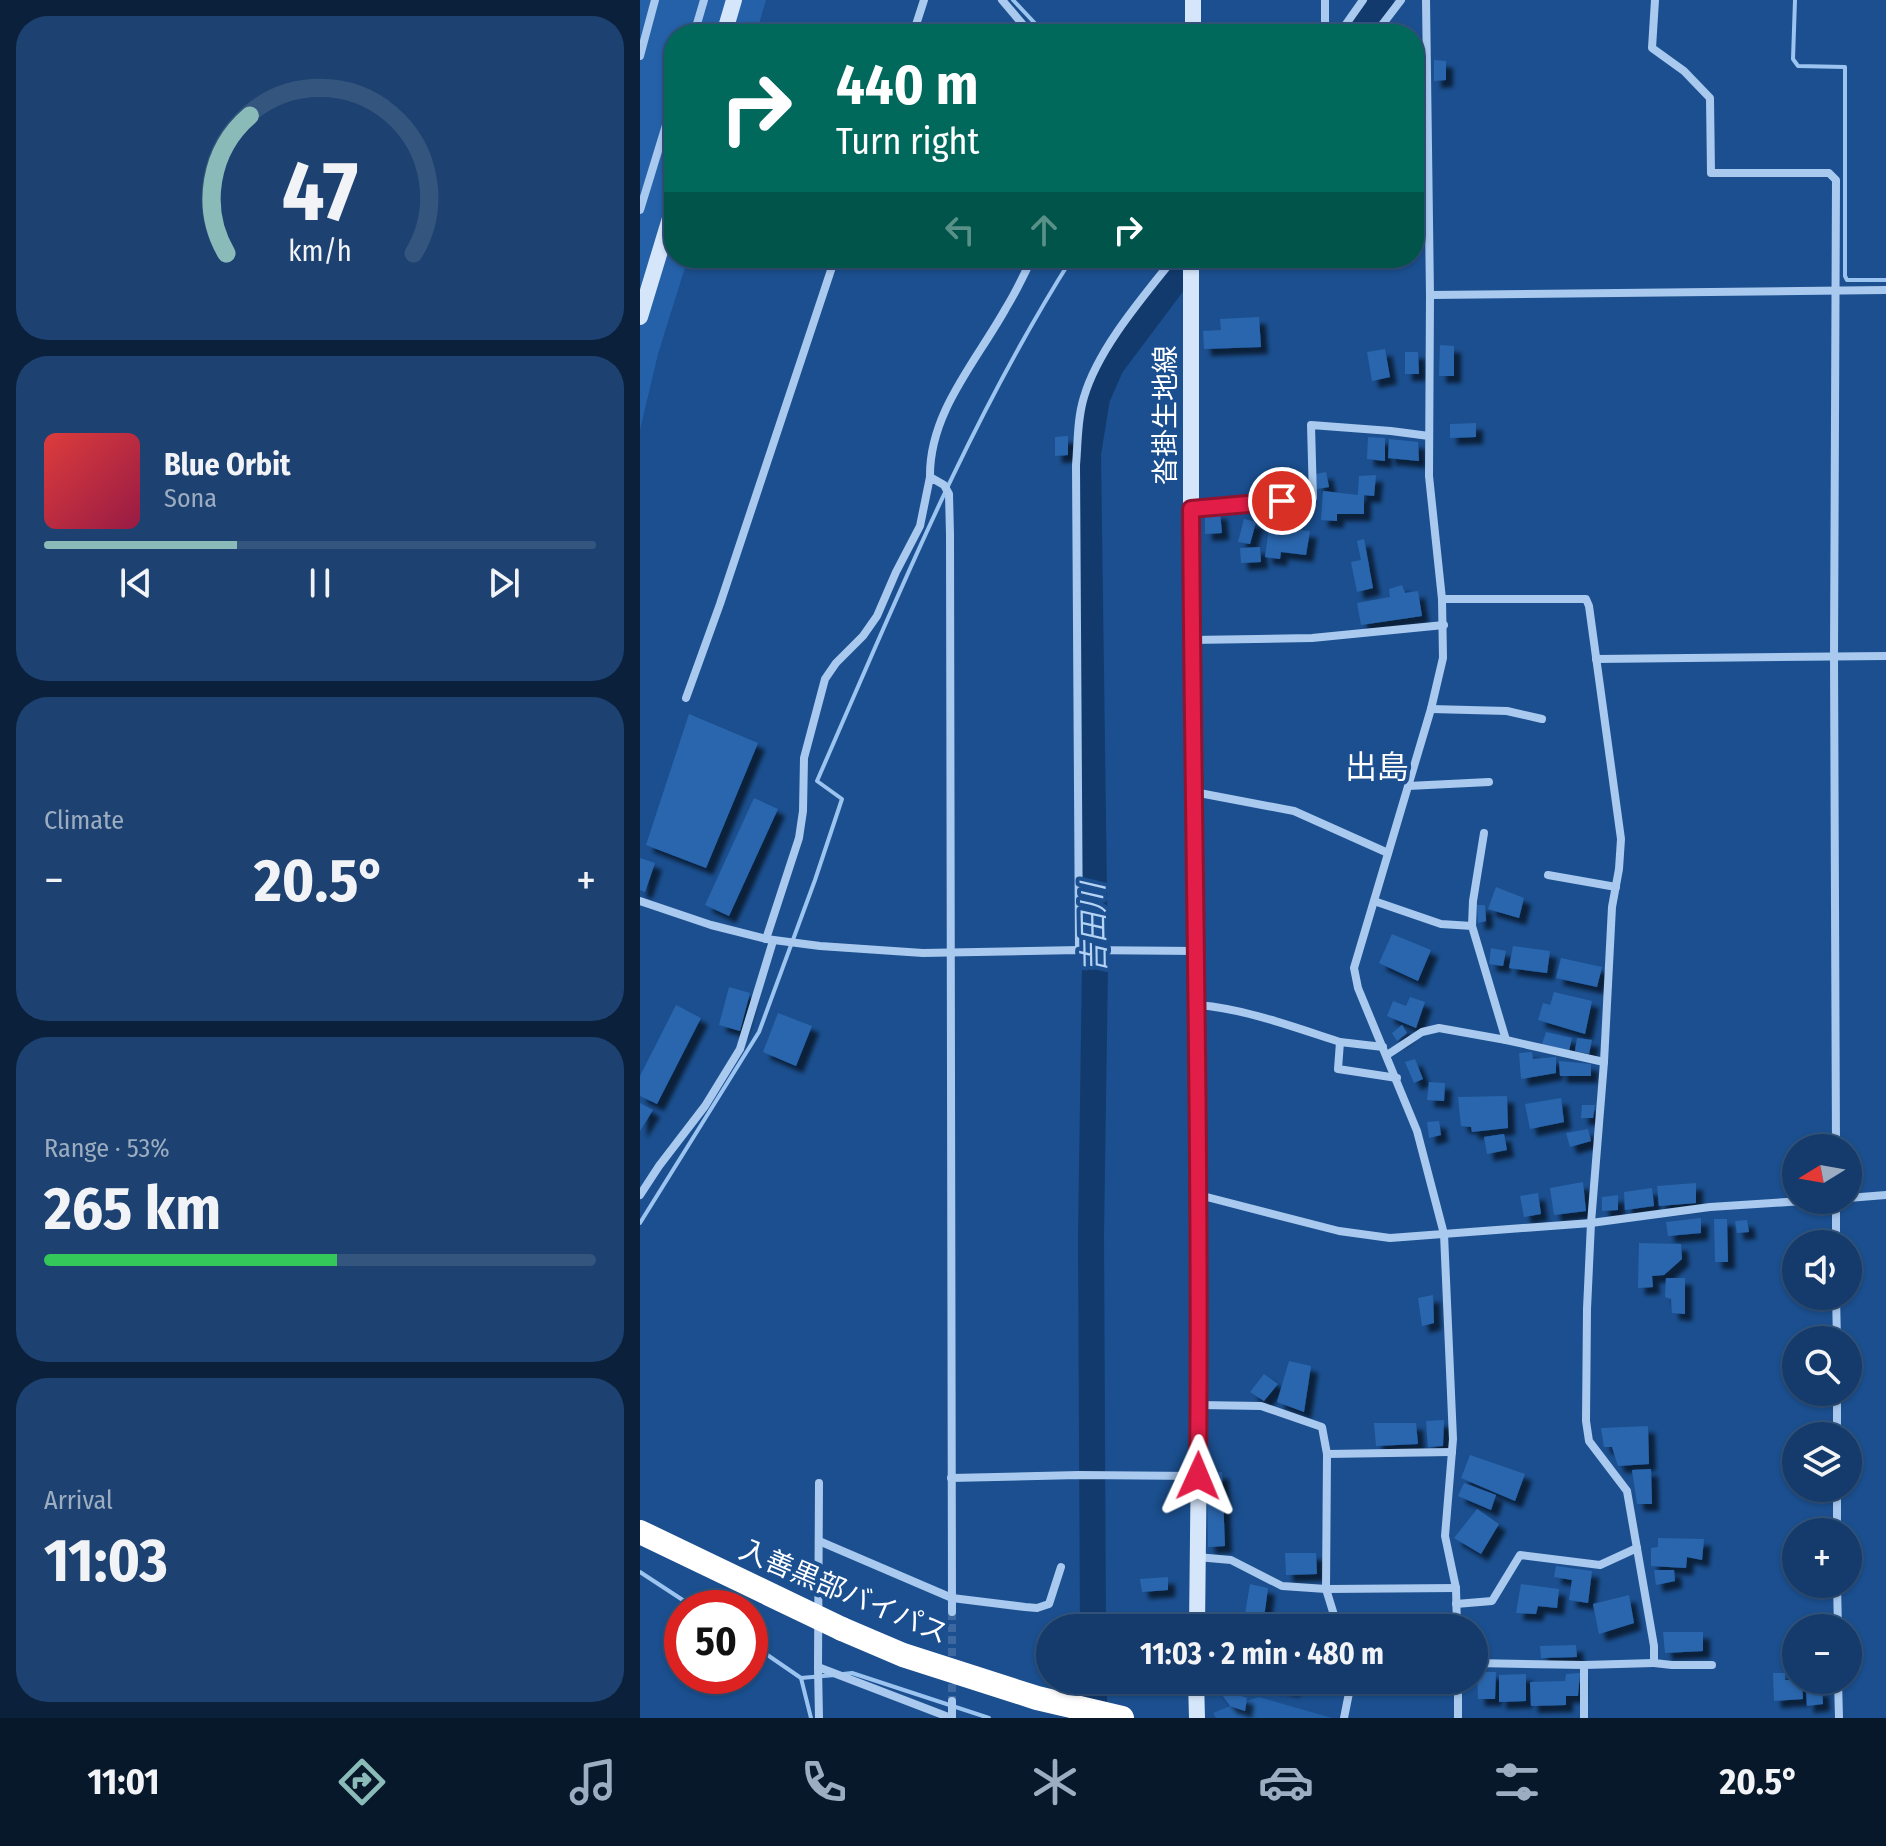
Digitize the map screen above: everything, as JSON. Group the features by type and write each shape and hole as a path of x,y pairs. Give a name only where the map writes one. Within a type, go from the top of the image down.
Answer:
{"highway":[{"name":"入善黒部バイパス","path":"640,1532 903,1655 1037,1698 1122,1718"}],"main road":[{"path":"727,24 734,0"},
{"path":"1193,0 1193,24"},
{"path":"640,317 664,238"},
{"name":"沓掛生地線","path":"1191,268 1191,640 1199,1195 1197,1614"},
{"path":"1196,1694 1197,1718"}],"street":[{"path":"640,56 655,0"},
{"path":"697,24 704,0"},
{"path":"916,24 924,0"},
{"path":"1002,0 1022,24"},
{"path":"1325,0 1325,24"},
{"path":"1346,24 1363,0"},
{"path":"1383,24 1401,0"},
{"path":"1426,0 1429,476 1442,599 1443,658 1431,709 1354,968 1358,988 1417,1131 1444,1234 1453,1439 1445,1536 1456,1588 1456,1614"},
{"path":"1655,0 1652,48 1684,71 1710,98 1711,173 1829,173 1836,180 1836,1134"},
{"path":"640,210 664,132"},
{"path":"686,698 832,268"},
{"path":"640,1195 705,1106 740,1049 799,838 804,758 825,679 877,616 920,526 937,427 1027,268"},
{"path":"1079,950 1078,429 1083,399 1093,374 1141,300 1166,268"},
{"path":"1430,295 1886,290"},
{"path":"1191,509 1313,498 1311,425 1429,436"},
{"path":"930,477 944,485 949,494 952,1612"},
{"path":"1442,599 1586,599 1589,606 1621,839 1612,907 1591,1223 1586,1421 1589,1441 1627,1491 1654,1646 1654,1663"},
{"path":"1191,640 1312,638 1444,625"},
{"path":"1596,659 1886,656"},
{"path":"1431,709 1507,711 1542,719"},
{"path":"1408,786 1489,782"},
{"path":"1194,792 1294,811 1388,853"},
{"path":"1484,833 1472,926 1506,1040"},
{"path":"1548,875 1616,887"},
{"path":"640,901 711,925 770,940 923,953 1197,951"},
{"path":"1374,901 1441,924 1472,926"},
{"path":"1197,1005 1259,1017 1340,1042 1385,1051 1422,1032 1439,1028 1604,1062"},
{"path":"1340,1042 1338,1069 1397,1078"},
{"path":"1199,1195 1339,1231 1390,1238 1591,1223 1710,1207 1782,1202"},
{"path":"1862,1197 1886,1195"},
{"path":"1199,1405 1261,1406 1322,1427 1327,1454 1326,1589 1334,1614"},
{"path":"1327,1454 1452,1452"},
{"path":"951,1478 1198,1476"},
{"path":"819,1483 819,1718"},
{"path":"819,1541 952,1598 1037,1608 1049,1604 1061,1567"},
{"path":"1456,1604 1492,1601 1520,1555 1600,1565 1637,1548"},
{"path":"1197,1557 1231,1560 1282,1586 1326,1589 1456,1588"},
{"path":"1488,1663 1712,1665"},
{"path":"1584,1665 1584,1718"},
{"path":"818,1667 952,1718 952,1701"},
{"path":"1344,1718 1349,1694"},
{"path":"1458,1694 1458,1718"},
{"path":"1838,1694 1839,1718"}],"shaded area":[{"path":"640,0 766,0 759,24 664,24 664,268 685,268 658,354 640,430"},
{"path":"1259,1697 1332,1718 1216,1718 1213,1713"}],"building":[{"path":"1434,60 1446,61 1446,80 1434,81"},
{"path":"1259,317 1261,347 1204,349 1203,331 1221,330 1220,319"},
{"path":"1440,345 1454,346 1454,376 1439,376"},
{"path":"1385,349 1390,377 1372,381 1367,352"},
{"path":"1405,352 1418,352 1419,374 1405,374"},
{"path":"1476,423 1476,437 1450,438 1450,424"},
{"path":"1068,436 1068,455 1055,456 1055,437"},
{"path":"1368,437 1385,438 1385,461 1367,459"},
{"path":"1389,439 1418,442 1419,461 1388,458"},
{"path":"1326,472 1329,487 1317,489 1316,474"},
{"path":"1376,475 1374,496 1364,495 1364,514 1337,514 1337,521 1321,520 1323,491 1358,495 1359,476"},
{"path":"1220,512 1222,533 1205,534 1205,513"},
{"path":"1244,519 1256,522 1250,544 1238,542"},
{"path":"1269,527 1310,531 1306,555 1281,552 1280,559 1265,557"},
{"path":"1364,539 1373,588 1357,592 1351,562 1361,560 1357,541"},
{"path":"1260,547 1261,562 1241,563 1240,548"},
{"path":"1402,585 1405,593 1418,591 1422,616 1361,625 1357,603 1390,597 1389,589"},
{"path":"689,714 758,743 706,868 646,845"},
{"path":"754,798 778,809 729,916 705,905"},
{"path":"640,858 655,863 645,892 640,890"},
{"path":"1496,887 1524,898 1519,918 1488,909"},
{"path":"1477,905 1485,905 1486,921 1478,923"},
{"path":"1392,934 1431,950 1418,981 1379,963"},
{"path":"1513,946 1550,951 1547,973 1509,968"},
{"path":"1491,948 1506,951 1503,966 1489,964"},
{"path":"1561,958 1602,967 1597,987 1556,978"},
{"path":"729,987 750,993 740,1031 719,1025"},
{"path":"1554,992 1592,1001 1585,1034 1538,1020 1543,1003 1550,1005"},
{"path":"1410,997 1425,1002 1416,1028 1387,1016 1393,1001 1406,1006"},
{"path":"676,1005 701,1018 657,1104 640,1096 640,1076"},
{"path":"778,1013 812,1026 796,1066 763,1052"},
{"path":"1402,1025 1407,1033 1397,1041 1392,1033"},
{"path":"1546,1032 1572,1038 1569,1051 1542,1044"},
{"path":"1577,1038 1592,1040 1589,1054 1575,1051"},
{"path":"1532,1052 1533,1059 1556,1057 1556,1073 1521,1079 1519,1053"},
{"path":"1415,1059 1423,1079 1414,1083 1405,1062"},
{"path":"1559,1061 1591,1064 1591,1076 1560,1076"},
{"path":"1429,1082 1445,1083 1444,1101 1427,1100"},
{"path":"1507,1096 1508,1128 1472,1132 1471,1127 1461,1126 1458,1097"},
{"path":"1561,1098 1564,1122 1530,1129 1525,1104"},
{"path":"640,1103 653,1110 640,1131"},
{"path":"1582,1105 1595,1105 1593,1118 1581,1118"},
{"path":"1439,1121 1441,1135 1429,1138 1427,1122"},
{"path":"1588,1129 1591,1141 1570,1147 1566,1133"},
{"path":"1504,1134 1507,1150 1487,1154 1484,1137"},
{"path":"1583,1182 1586,1211 1554,1215 1550,1188"},
{"path":"1696,1183 1696,1203 1659,1206 1657,1186"},
{"path":"1652,1188 1654,1206 1625,1210 1624,1192"},
{"path":"1538,1193 1541,1214 1524,1217 1520,1196"},
{"path":"1618,1195 1618,1210 1602,1211 1602,1197"},
{"path":"1701,1218 1701,1233 1668,1236 1666,1222"},
{"path":"1714,1219 1727,1219 1728,1262 1715,1262"},
{"path":"1747,1220 1749,1232 1737,1233 1735,1221"},
{"path":"1639,1243 1681,1244 1682,1259 1664,1275 1652,1276 1653,1287 1638,1288"},
{"path":"1666,1278 1685,1278 1685,1314 1672,1313 1671,1299 1665,1297"},
{"path":"1433,1295 1434,1323 1422,1326 1418,1298"},
{"path":"1289,1361 1311,1366 1304,1412 1277,1402"},
{"path":"1264,1374 1278,1384 1264,1401 1250,1392"},
{"path":"1444,1420 1443,1446 1428,1447 1426,1421"},
{"path":"1374,1423 1416,1423 1418,1444 1376,1446"},
{"path":"1648,1426 1649,1464 1618,1466 1612,1447 1604,1447 1601,1428"},
{"path":"1470,1455 1525,1474 1515,1501 1461,1478"},
{"path":"1651,1469 1652,1504 1637,1504 1632,1470"},
{"path":"1222,1472 1225,1546 1208,1547 1207,1473"},
{"path":"1464,1483 1496,1495 1491,1510 1458,1496"},
{"path":"1477,1509 1499,1524 1481,1554 1454,1538"},
{"path":"1658,1538 1704,1539 1702,1560 1687,1557 1686,1568 1651,1566 1651,1548 1658,1547"},
{"path":"1285,1553 1316,1553 1317,1574 1286,1575"},
{"path":"1556,1566 1592,1571 1588,1603 1569,1600 1572,1580 1554,1577"},
{"path":"1654,1570 1674,1570 1675,1581 1656,1585"},
{"path":"1168,1577 1168,1590 1142,1592 1140,1579"},
{"path":"1250,1584 1268,1588 1265,1614 1245,1614"},
{"path":"1521,1584 1559,1589 1557,1608 1538,1606 1536,1614 1516,1613"},
{"path":"1629,1595 1634,1623 1599,1634 1593,1604"},
{"path":"1663,1632 1703,1632 1703,1651 1665,1653"},
{"path":"1576,1645 1577,1657 1541,1658 1540,1646"},
{"path":"1488,1672 1496,1672 1495,1699 1478,1699 1478,1694 1488,1694"},
{"path":"1580,1673 1578,1696 1566,1696 1566,1705 1531,1706 1530,1682 1565,1681 1566,1674"},
{"path":"1773,1673 1782,1673 1782,1694 1803,1694 1803,1699 1774,1701"},
{"path":"1526,1674 1526,1701 1499,1702 1499,1675"},
{"path":"1221,1694 1247,1698 1245,1711 1230,1706"},
{"path":"1806,1694 1822,1694 1823,1704 1807,1706"}],"waterway":[{"path":"1013,0 1036,24"},
{"name":"吉田川","path":"1363,24 1381,0"},
{"path":"1795,0 1793,59 1798,66 1845,67 1845,276 1847,280 1886,280"},
{"path":"640,1223 759,1032 842,799 817,781 966,449 1034,320 1066,268"},
{"name":"吉田川","path":"1093,1614 1091,1237 1095,965 1088,454 1097,398 1111,366 1184,268"},
{"path":"640,1572 668,1590"},
{"path":"768,1655 801,1678 811,1718"},
{"path":"843,1674 852,1673 989,1718"},
{"path":"801,1678 835,1675"},
{"name":"吉田川","path":"1094,1694 1094,1718"}],"tunnel":[{"path":"952,1612 952,1701"}],"district":[{"name":"出島","path":"1377,767"}],"route":[{"path":"1198,1476 1200,1353 1191,509 1282,501"}]}
